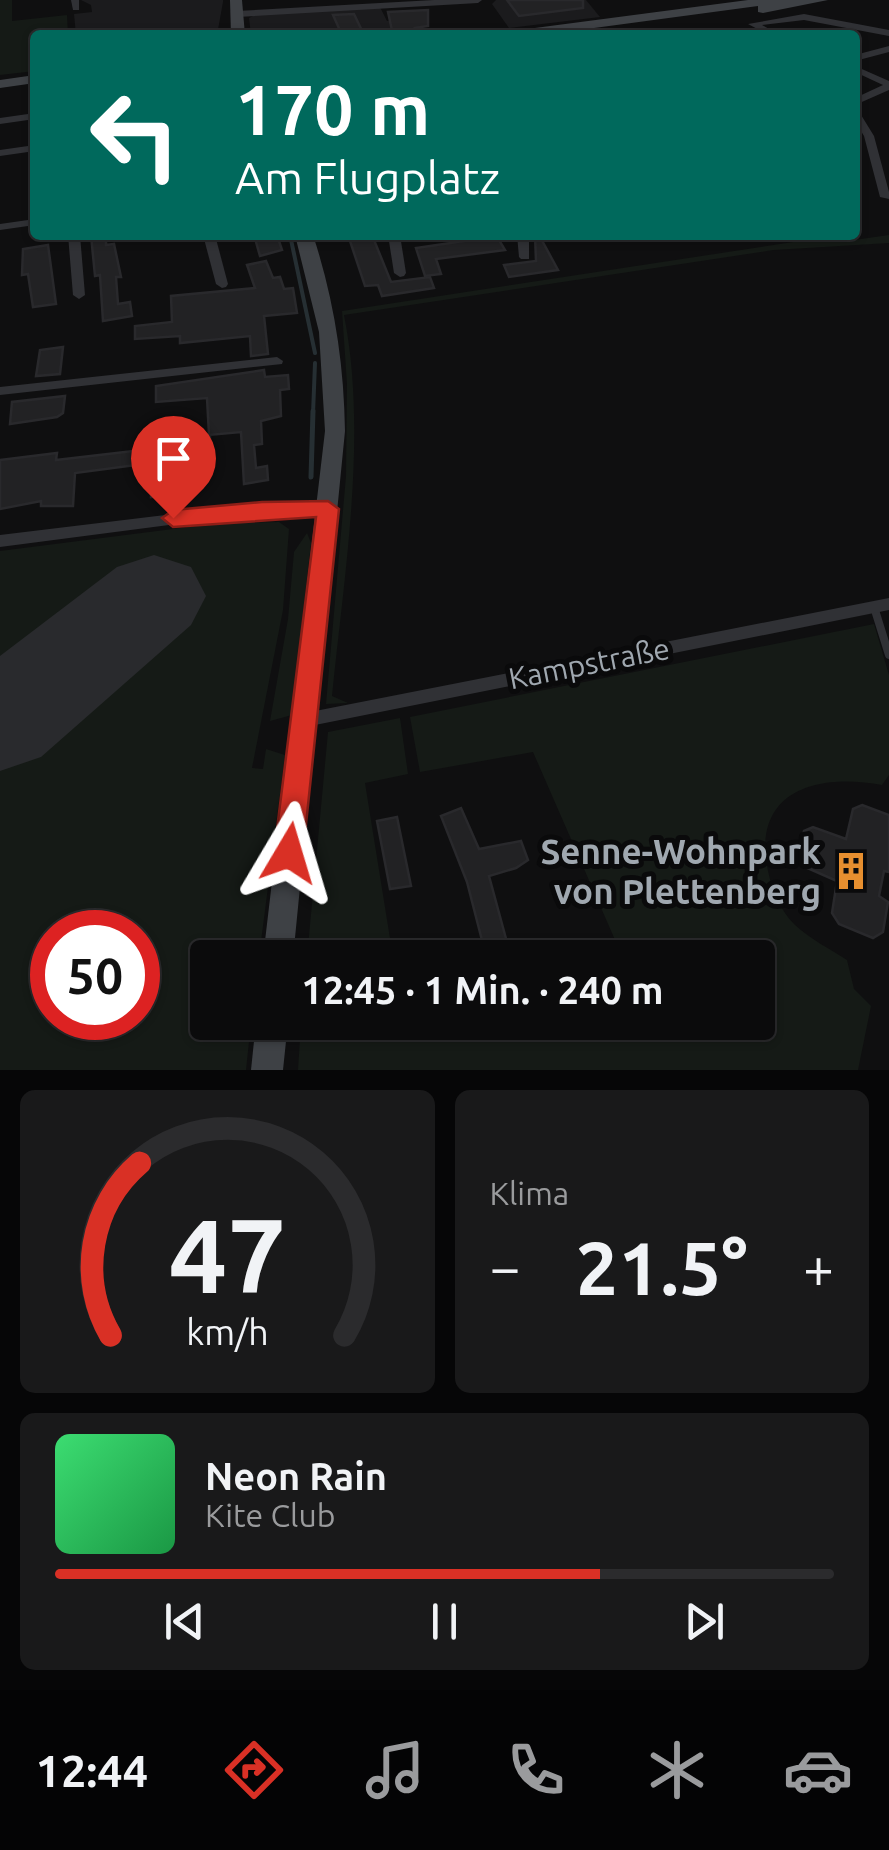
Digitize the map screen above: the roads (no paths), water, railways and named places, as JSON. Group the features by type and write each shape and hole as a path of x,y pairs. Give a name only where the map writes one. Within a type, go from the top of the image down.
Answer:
{"main road":[{"path":"550,30 777,0"},
{"path":"611,30 822,0"},
{"path":"0,84 30,80"},
{"path":"0,93 30,90"},
{"path":"280,940 335,431 334,356 322,290 306,240"},
{"path":"267,1070 270,1040"}],"street":[{"path":"237,7 478,0"},
{"path":"765,30 752,24 804,17 889,33"},
{"path":"860,57 889,49"},
{"path":"860,71 889,85"},
{"path":"860,100 889,85"},
{"path":"0,121 30,117"},
{"path":"860,121 869,136 885,197"},
{"path":"0,153 30,149"},
{"path":"0,227 30,223"},
{"path":"74,240 79,295"},
{"path":"210,240 222,284"},
{"path":"395,240 400,273"},
{"path":"523,240 525,257"},
{"path":"0,391 277,361"},
{"path":"0,541 215,514 328,509"},
{"name":"Kampstraße","path":"305,720 881,606"}],"lane":[{"name":"Kampstraße","path":"881,606 889,655"}],"waterway":[{"path":"291,240 315,353"},
{"path":"313,414 315,363"},
{"path":"311,477 313,411"}],"place":[{"name":"Senne-Wohnpark von Plettenberg","path":"851,871"}]}
